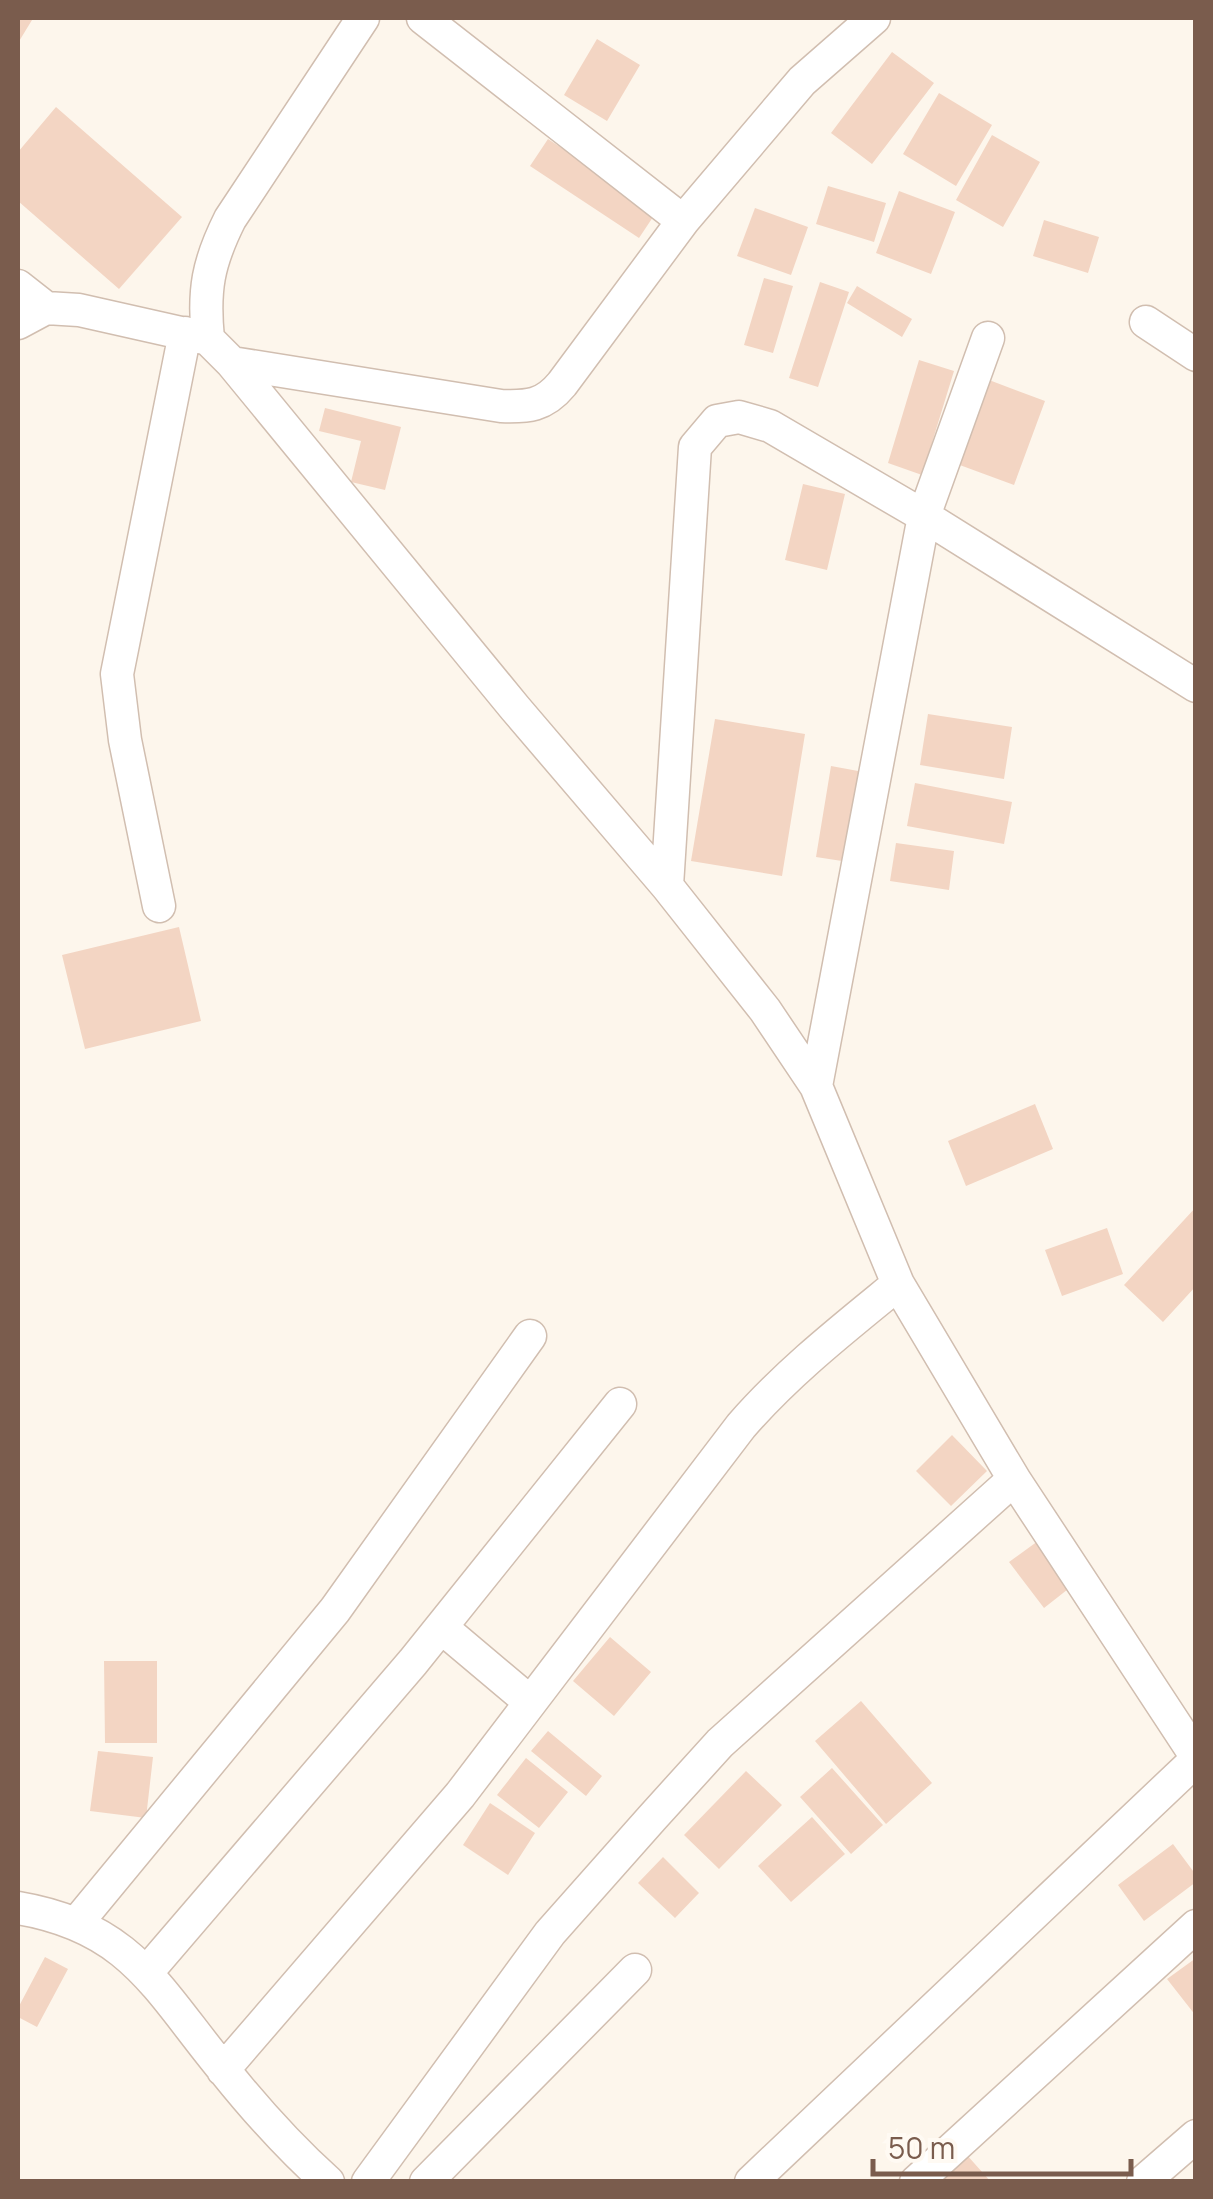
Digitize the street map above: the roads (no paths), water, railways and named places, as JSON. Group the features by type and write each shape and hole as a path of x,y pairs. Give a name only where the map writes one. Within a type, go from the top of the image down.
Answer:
{"street":[{"path":"159,906 125,740 117,674 212,256 230,219 364,18"},
{"path":"424,18 683,221"},
{"path":"232,363 501,406 538,405 562,384 683,221 802,81 874,18"},
{"path":"18,286 32,315 79,310 196,336 232,363 515,708 667,886 765,1010 816,1086 898,1284 1014,1479 1196,1758 751,2182"},
{"path":"1146,322 1196,354"},
{"path":"816,1086 924,516 988,338"},
{"path":"667,886 695,447 718,421 739,418 770,426 924,516 1196,686"},
{"path":"223,2070 460,1794 769,1393 898,1284"},
{"path":"76,1924 335,1610 530,1336"},
{"path":"147,1972 441,1627 620,1404"},
{"path":"368,2182 550,1933 663,1805 720,1743 1014,1479"},
{"path":"441,1627 530,1702"},
{"path":"18,1908 76,1924 113,1943 147,1972 223,2070 328,2182"},
{"path":"916,2182 1196,1926"},
{"path":"426,2182 635,1970"},
{"path":"1143,2182 1196,2136"}]}
